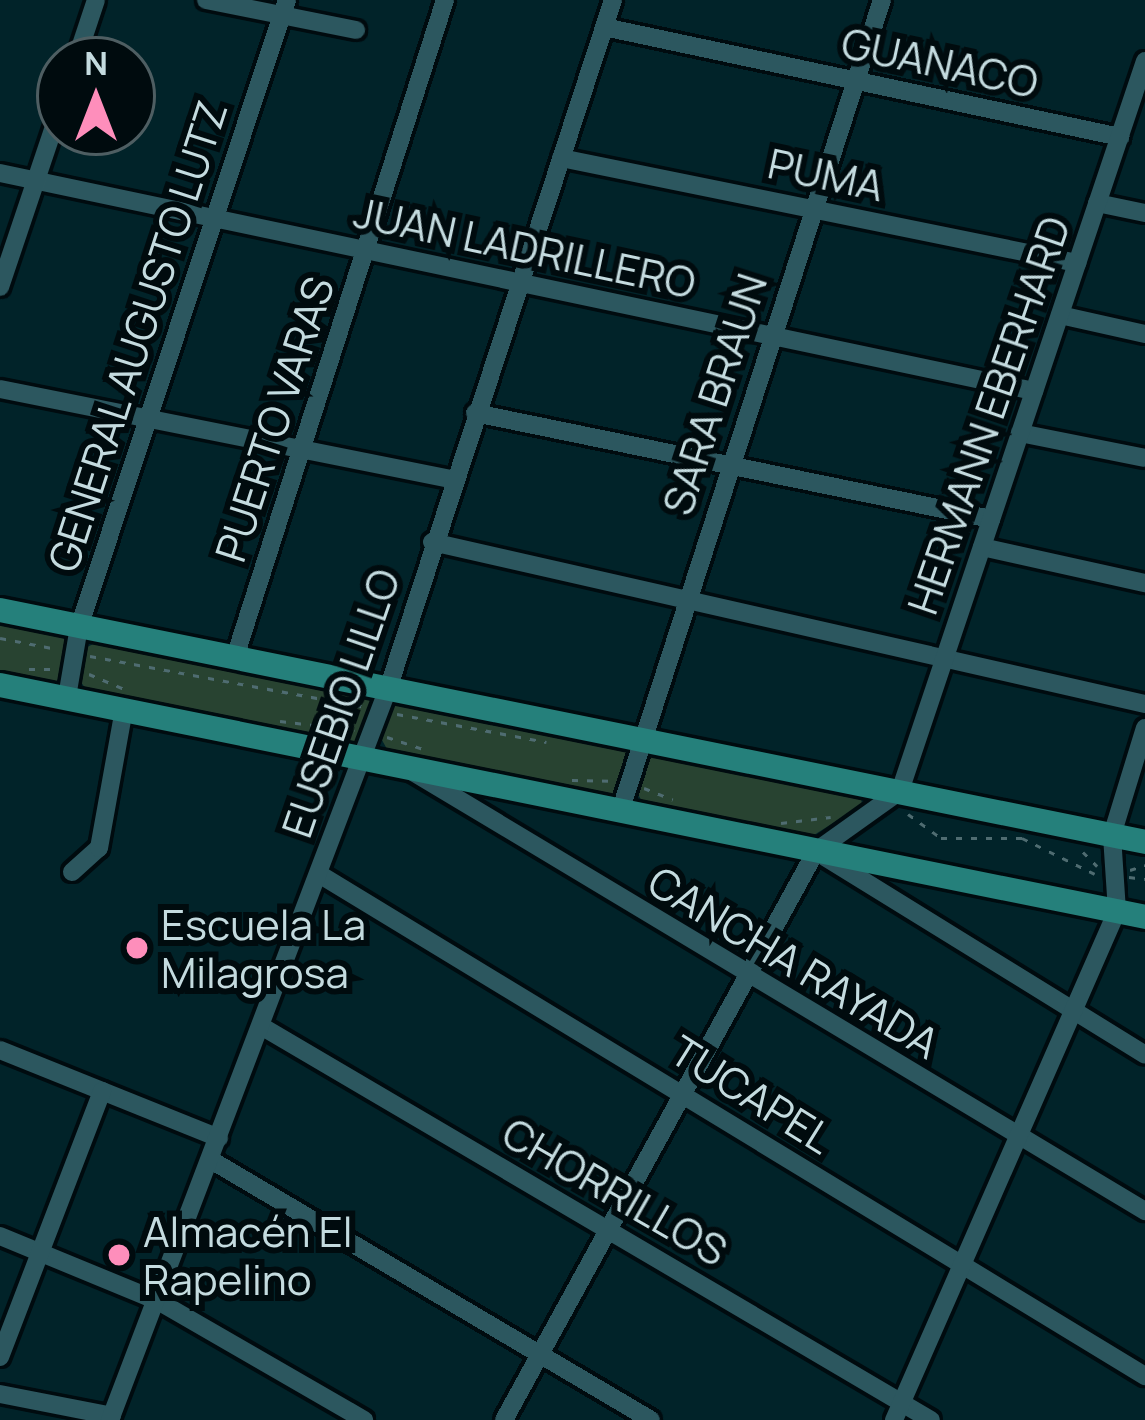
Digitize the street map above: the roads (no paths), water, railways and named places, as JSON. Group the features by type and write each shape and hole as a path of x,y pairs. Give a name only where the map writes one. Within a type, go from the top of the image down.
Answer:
{"main road":[{"path":"0,610 643,736 904,801 1145,842"},
{"path":"6,679 68,698 133,702 360,760 1145,917"}],"street":[{"path":"84,36 96,0"},
{"path":"206,0 285,7 356,30"},
{"name":"PUERTO VARAS","path":"236,654 445,0"},
{"name":"EUSEBIO LILLO","path":"111,1418 389,686 452,479 613,0"},
{"name":"SARA BRAUN","path":"620,812 882,0"},
{"name":"GENERAL AUGUSTO LUTZ","path":"68,698 79,627 285,7"},
{"name":"GUANACO","path":"604,26 1120,136"},
{"name":"HERMANN EBERHARD","path":"904,801 944,660 1143,73"},
{"path":"0,287 44,156"},
{"name":"PUMA","path":"561,158 1077,263"},
{"name":"JUAN LADRILLERO","path":"0,173 1034,391"},
{"path":"1097,203 1145,213"},
{"path":"1060,315 1145,334"},
{"path":"0,389 452,479"},
{"path":"475,413 991,519"},
{"path":"1020,433 1145,458"},
{"path":"432,542 1145,704"},
{"path":"982,547 1145,583"},
{"path":"72,872 99,848 133,702"},
{"path":"898,1412 1076,1016 1117,911 1112,836 1145,728"},
{"name":"CANCHA RAYADA","path":"409,770 1018,1140 1145,1211"},
{"path":"504,1420 753,979 816,851 858,821 904,801"},
{"path":"816,851 1145,1055"},
{"name":"TUCAPEL","path":"319,874 688,1095 962,1270 1145,1376"},
{"name":"CHORRILLOS","path":"261,1026 614,1231 898,1412 931,1420"},
{"path":"0,1049 219,1138"},
{"path":"0,1357 102,1090"},
{"path":"211,1160 651,1420"},
{"path":"0,1236 158,1301 364,1420"},
{"path":"0,1394 111,1418"}],"place":[{"name":"Escuela La Milagrosa","path":"137,948"},
{"name":"Almacén El Rapelino","path":"119,1255"}]}
